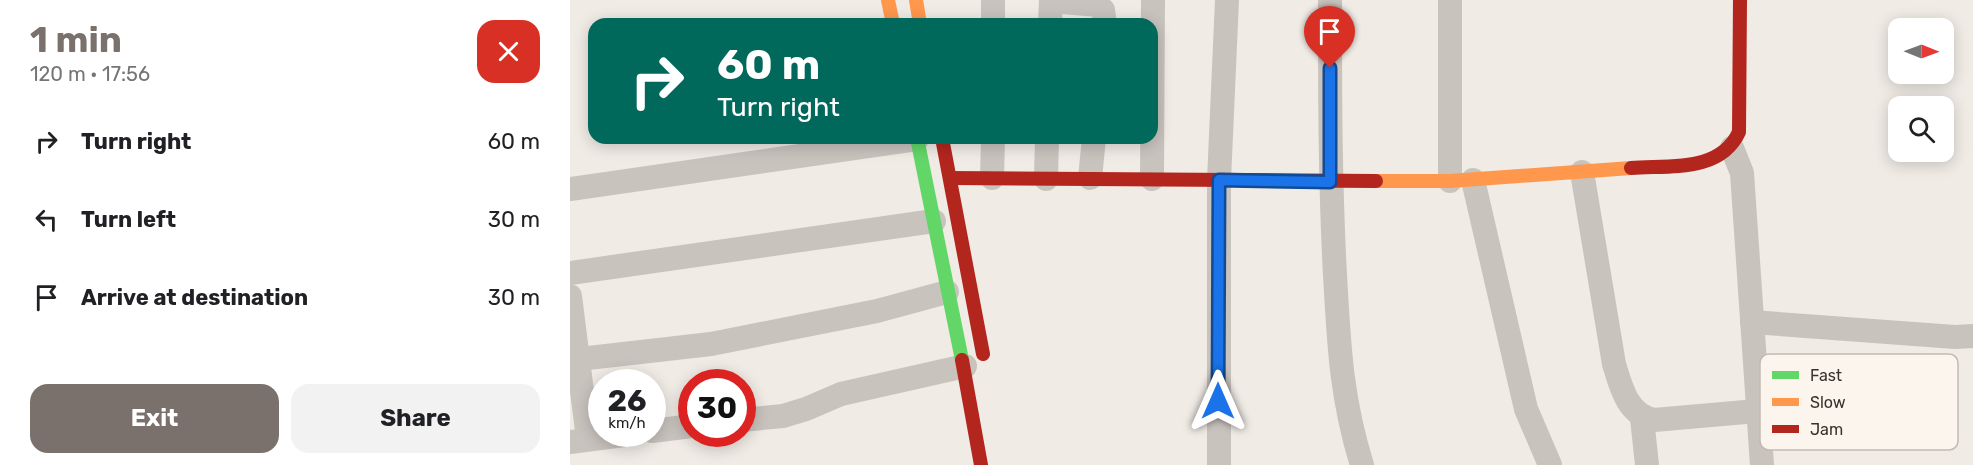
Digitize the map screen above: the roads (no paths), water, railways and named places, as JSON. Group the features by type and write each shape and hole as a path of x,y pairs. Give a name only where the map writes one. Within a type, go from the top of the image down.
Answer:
{"street":[{"path":"888,0 892,18"},
{"path":"916,0 919,18"},
{"path":"993,0 993,18"},
{"path":"1153,0 1153,18"},
{"path":"1219,465 1219,180 1227,0"},
{"path":"1330,0 1330,182 1342,383 1350,427 1362,465"},
{"path":"1449,0 1462,180 1526,409 1550,465"},
{"path":"951,178 1330,182 1462,180 1702,163 1720,157 1732,148 1739,132 1740,0"},
{"path":"1051,8 1098,5 1103,10 1104,18"},
{"path":"570,189 882,144"},
{"path":"918,144 947,292 974,365"},
{"path":"943,144 951,178 974,365 981,465"},
{"path":"992,178 993,144"},
{"path":"1046,178 1047,144"},
{"path":"1090,178 1093,144"},
{"path":"1152,144 1152,179"},
{"path":"1732,148 1742,173 1760,443"},
{"path":"1582,172 1614,364 1623,392 1633,409 1642,418 1654,420 1757,411"},
{"path":"570,273 934,220"},
{"path":"574,359 720,342 877,311 947,292"},
{"path":"570,296 579,440"},
{"path":"1752,322 1955,337 1973,336"},
{"path":"756,419 783,416 841,394 974,365"},
{"path":"1642,418 1647,465"},
{"path":"1761,450 1762,465"}]}
